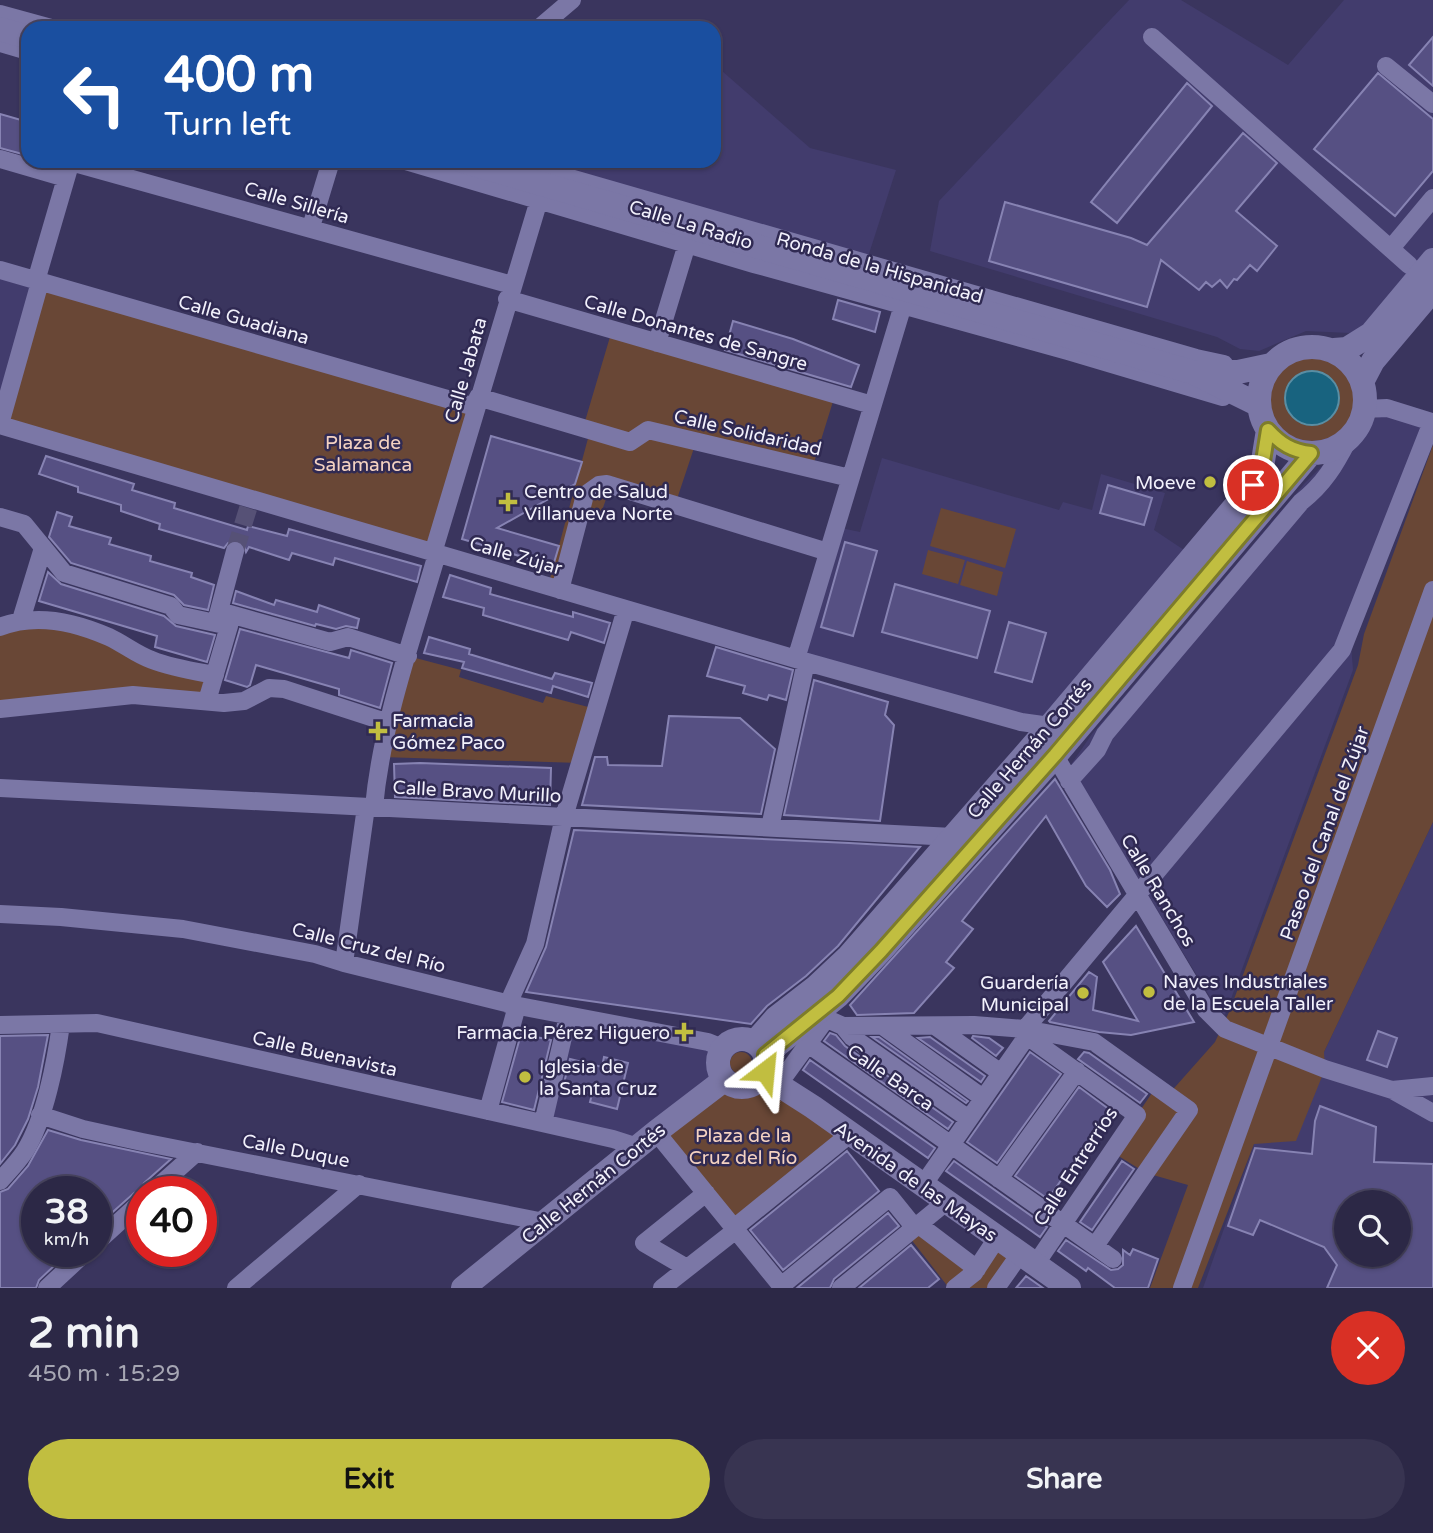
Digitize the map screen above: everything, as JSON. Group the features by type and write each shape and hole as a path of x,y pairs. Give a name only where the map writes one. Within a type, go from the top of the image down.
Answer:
{"street":[{"path":"547,21 572,0"},
{"path":"0,14 26,21"},
{"path":"0,29 21,35"},
{"path":"1152,37 1391,247 1421,262 1371,334 1347,349 1334,351"},
{"path":"0,43 21,49"},
{"path":"1386,65 1433,104"},
{"name":"Calle Sillería","path":"0,159 21,161"},
{"path":"1,417 69,168"},
{"name":"Calle Sillería","path":"73,168 311,227 510,292"},
{"path":"311,227 329,168"},
{"name":"Calle La Radio","path":"430,168 687,244 1224,397 1254,403"},
{"name":"Ronda de la Hispanidad","path":"486,168 1192,372 1254,403"},
{"name":"Ronda de la Hispanidad","path":"535,168 1196,358 1261,367"},
{"path":"1391,247 1433,198"},
{"name":"Calle Jabata","path":"344,963 370,807 389,723 477,402 539,200"},
{"path":"657,343 687,244"},
{"name":"Calle Guadiana","path":"0,270 477,402"},
{"path":"1362,382 1373,361 1433,290"},
{"name":"Calle Donantes de Sangre","path":"510,292 612,330 872,405"},
{"path":"770,827 801,660 828,552 903,305"},
{"path":"1069,782 1097,750 1105,734 1301,502 1323,482 1359,426 1365,409 1365,390 1359,373 1348,360 1334,351 1317,346 1300,347 1261,367 1263,377 1254,403 1268,430 1280,443 1297,451 1311,453 1335,449 1348,440"},
{"name":"Ronda de la Hispanidad","path":"1192,372 1238,372 1261,367"},
{"name":"Calle Solidaridad","path":"477,402 630,442 648,430 850,478"},
{"path":"923,1185 1026,1033 1342,650 1432,422 1387,408 1365,409"},
{"name":"Calle Zújar","path":"1,417 435,553 1021,722 1047,742"},
{"name":"Calle Hernán Cortés","path":"770,1058 829,1020 838,996 881,951 1253,485 1263,461 1268,430"},
{"name":"Calle Hernán Cortés","path":"770,1058 776,1018 836,969 953,837 1047,742 1311,453"},
{"path":"560,590 585,495 598,485 611,485 828,552"},
{"path":"0,517 24,524 64,573 171,606 178,615 221,620 330,642 348,637 408,656"},
{"path":"22,620 43,548"},
{"path":"207,701 215,674 221,620 235,551"},
{"name":"Paseo del Canal del Zújar","path":"1182,1288 1433,590"},
{"path":"488,1111 512,1005 535,944 564,817 626,609"},
{"path":"0,627 33,618 69,624 109,637 149,660 183,670 215,674"},
{"path":"0,709 112,695 244,701 269,688 284,689 389,723"},
{"name":"Calle Ranchos","path":"1047,742 1206,1010 1225,1029 1270,1048 1392,1090 1433,1111"},
{"name":"Calle Bravo Murillo","path":"0,788 953,837"},
{"name":"Calle Cruz del Río","path":"0,914 61,916 183,929 316,954 512,1005 708,1042 723,1048"},
{"path":"543,1123 568,1016"},
{"path":"770,1058 740,1039 723,1048 717,1066 724,1080 738,1087 755,1084 770,1058 808,1044 829,1020"},
{"name":"Calle Barca","path":"829,1020 884,1027 974,1025 1026,1033"},
{"name":"Calle Barca","path":"829,1020 969,1119"},
{"name":"Calle Buenavista","path":"0,1025 97,1023 543,1123 647,1139"},
{"path":"0,1181 25,1151 40,1115 55,1069 61,1024"},
{"path":"934,1026 1001,1073"},
{"name":"Calle Barca","path":"884,1027 984,1098"},
{"path":"1026,1033 1094,1042 1189,1110 1095,1245"},
{"name":"Calle Entrerríos","path":"1001,1286 1064,1224 1137,1115 1026,1033"},
{"name":"Calle Barca","path":"808,1044 1113,1259"},
{"name":"Avenida de las Mayas","path":"770,1058 799,1098 1069,1288"},
{"path":"999,1179 1077,1071"},
{"name":"Calle Hernán Cortés","path":"463,1288 724,1080"},
{"path":"1392,1090 1433,1086"},
{"name":"Calle Duque","path":"40,1115 83,1129 544,1222"},
{"path":"662,1288 850,1133"},
{"path":"647,1139 706,1193 782,1287 890,1197 917,1226 977,1269"},
{"path":"170,1176 197,1152"},
{"path":"236,1288 359,1184"},
{"path":"687,1268 644,1243 706,1193"},
{"path":"841,1288 946,1202"},
{"path":"112,1228 126,1216"},
{"path":"954,1288 977,1269 997,1238"},
{"path":"47,1288 70,1267"}],"shaded area":[{"path":"1129,0 1181,0 1288,65 1344,0 1433,0 1433,288 1383,318 1350,333 1306,331 1259,351 1240,349 1217,337 930,251 939,201"},
{"path":"721,70 810,148 896,170 866,263 540,168 721,168"},
{"path":"0,270 40,282 0,409"},
{"path":"1387,414 1432,430 1351,644 1353,670 1225,1015 1216,1007 1070,766 1092,734 1304,484 1367,421"},
{"path":"882,458 1059,510 1063,502 1092,510 1101,474 1165,493 1154,530 1193,556 1050,726 796,659 836,527 860,532"},
{"path":"1433,822 1433,1288 1203,1288 1254,1144 1324,1052"},
{"path":"568,1016 720,1051 717,1058 720,1074 638,1147 543,1123"}],"green space":[{"name":"Plaza de Salamanca","path":"40,282 475,407 433,553 0,425"},
{"path":"612,330 835,395 812,469 696,442 675,505 611,485 599,519 580,514 560,590 548,586 590,431 583,428"},
{"path":"1312,353 1329,357 1343,366 1352,380 1356,397 1352,414 1343,428 1329,437 1312,441 1295,437 1281,428 1272,414 1268,397 1272,380 1281,366 1295,357"},
{"path":"1433,445 1433,822 1324,1052 1325,1069 1296,1141 1254,1144 1198,1288 1150,1288 1188,1185 1146,1173 1112,1152 1156,1087 1168,1095 1215,1042 1230,1010 1358,665 1364,634"},
{"path":"941,508 1016,529 1005,568 930,546"},
{"path":"928,550 965,560 958,584 922,574"},
{"path":"967,561 1003,572 997,596 960,585"},
{"path":"33,618 215,675 207,701 171,699 0,709 0,627"},
{"path":"408,656 461,670 459,677 543,703 546,696 596,709 580,763 381,757"},
{"path":"741,1052 749,1055 752,1063 749,1071 741,1074 733,1071 730,1063 733,1055"},
{"name":"Plaza de la Cruz del Río","path":"761,1079 850,1134 734,1228 656,1132 731,1085 747,1087"},
{"path":"919,1225 977,1268 997,1238 1020,1254 996,1288 949,1288 907,1234"}],"water":[{"path":"1312,371 1331,379 1339,398 1331,417 1312,425 1293,417 1285,398 1293,379"}],"building":[{"path":"1433,37 1433,86 1409,65"},
{"path":"1378,73 1433,119 1433,171 1395,216 1314,149"},
{"path":"1187,83 1212,106 1117,223 1091,202"},
{"path":"0,114 21,120 21,154 0,148"},
{"path":"1243,133 1277,163 1236,211 1277,246 1257,271 1250,265 1227,288 1220,280 1212,287 1206,282 1199,290 1161,260 1147,307 989,261 1005,202 1147,245"},
{"path":"838,300 880,312 875,332 833,319"},
{"path":"733,321 793,339 859,365 851,387 725,350"},
{"name":"Centro de Salud Villanueva Norte","path":"491,436 582,462 575,484 497,528 559,546 553,566 462,539"},
{"path":"46,456 134,484 132,490 175,503 174,508 247,530 248,526 287,536 289,529 421,566 417,582 335,558 333,565 292,553 289,560 249,547 246,552 243,543 237,540 228,543 224,548 159,529 160,524 121,511 121,505 78,492 78,487 39,474"},
{"path":"1108,485 1152,498 1144,525 1100,513"},
{"path":"57,512 72,517 69,526 111,538 109,544 151,556 150,561 192,573 191,577 214,585 208,610 184,605 174,595 71,563 49,537"},
{"path":"845,542 877,551 853,636 821,627"},
{"path":"48,572 61,584 164,616 176,626 215,635 207,662 155,647 157,636 39,601"},
{"path":"450,575 491,588 490,594 573,617 573,612 610,623 604,643 571,632 568,640 483,615 484,608 443,597"},
{"path":"895,584 990,611 977,658 882,632"},
{"path":"236,591 274,605 276,600 317,612 319,605 359,619 357,628 315,626 233,603"},
{"path":"1009,622 1046,633 1032,682 995,672"},
{"path":"240,629 349,658 351,650 392,663 380,708 339,695 339,689 256,665 247,687 225,680"},
{"path":"429,637 470,649 469,654 552,679 555,673 592,683 588,697 553,686 551,693 462,668 464,662 424,653"},
{"path":"716,647 793,670 786,700 769,695 767,700 743,693 745,686 707,676"},
{"path":"814,680 888,702 885,715 894,725 880,821 784,815"},
{"path":"669,716 740,718 775,749 761,814 582,805 595,757 607,757 608,765 662,766"},
{"path":"394,764 551,768 550,805 395,797"},
{"path":"1055,779 1110,870 1120,894 1107,907 1086,886 1046,816 962,921 973,929 946,962 954,968 914,1013 857,1015 850,1005"},
{"path":"574,830 920,847 838,946 806,976 767,1006 751,1024 526,992 546,947"},
{"name":"Naves Industriales de la Escuela Taller","path":"1136,926 1194,1022 1131,1035 1099,1032 1050,1022 1089,972 1097,977 1093,1010 1138,1021 1103,962"},
{"path":"1378,1031 1397,1038 1387,1067 1367,1060"},
{"path":"830,1033 953,1122 948,1129 824,1041"},
{"path":"521,1034 551,1040 534,1110 502,1102"},
{"path":"48,1035 38,1087 28,1119 15,1145 0,1164 0,1036"},
{"path":"872,1037 879,1037 968,1101 966,1103"},
{"path":"930,1037 985,1076 981,1082 918,1038"},
{"path":"972,1038 989,1038 1003,1048 996,1056"},
{"path":"1030,1052 1061,1074 997,1163 967,1142"},
{"path":"1084,1052 1147,1094 1140,1103 1078,1059"},
{"path":"604,1057 628,1063 617,1109 590,1102 592,1094 563,1087 570,1059 602,1067"},
{"path":"810,1060 935,1148 928,1158 803,1070"},
{"path":"1079,1087 1110,1110 1048,1199 1015,1176"},
{"path":"1320,1106 1376,1127 1374,1162 1433,1164 1433,1288 1327,1288 1336,1267 1411,1267 1411,1190 1334,1190 1334,1261 1324,1247 1260,1220 1253,1235 1228,1226 1255,1148 1312,1154 1315,1121"},
{"path":"48,1130 81,1140 171,1159 152,1176 126,1176 126,1200 112,1213 112,1176 21,1176 21,1267 53,1267 39,1280 36,1288 0,1288 0,1192 8,1189 28,1166"},
{"path":"847,1151 879,1191 783,1270 750,1230"},
{"path":"954,1161 1047,1227 1040,1237 946,1171"},
{"path":"1122,1161 1134,1169 1092,1230 1080,1222"},
{"path":"888,1213 899,1226 834,1279 830,1288 797,1288"},
{"path":"1066,1240 1111,1270 1123,1265 1123,1250 1130,1255 1133,1249 1158,1259 1148,1288 1115,1288 1058,1251"},
{"path":"911,1245 939,1279 928,1288 859,1288"},
{"path":"1026,1276 1043,1288 1016,1288"}],"tunnel":[{"path":"235,551 251,499"}],"place":[{"name":"Moeve","path":"1210,482"},
{"name":"Centro de Salud Villanueva Norte","path":"508,502"},
{"name":"Farmacia Gómez Paco","path":"378,731"},
{"name":"Naves Industriales de la Escuela Taller","path":"1149,992"},
{"name":"Guardería Municipal","path":"1083,993"},
{"name":"Farmacia Pérez Higuero","path":"684,1032"},
{"name":"Iglesia de la Santa Cruz","path":"525,1077"}],"route":[{"path":"765,1071 765,1055 838,996 881,951 1055,755 1311,453 1297,451 1280,443 1268,430 1263,461 1253,485"}]}
